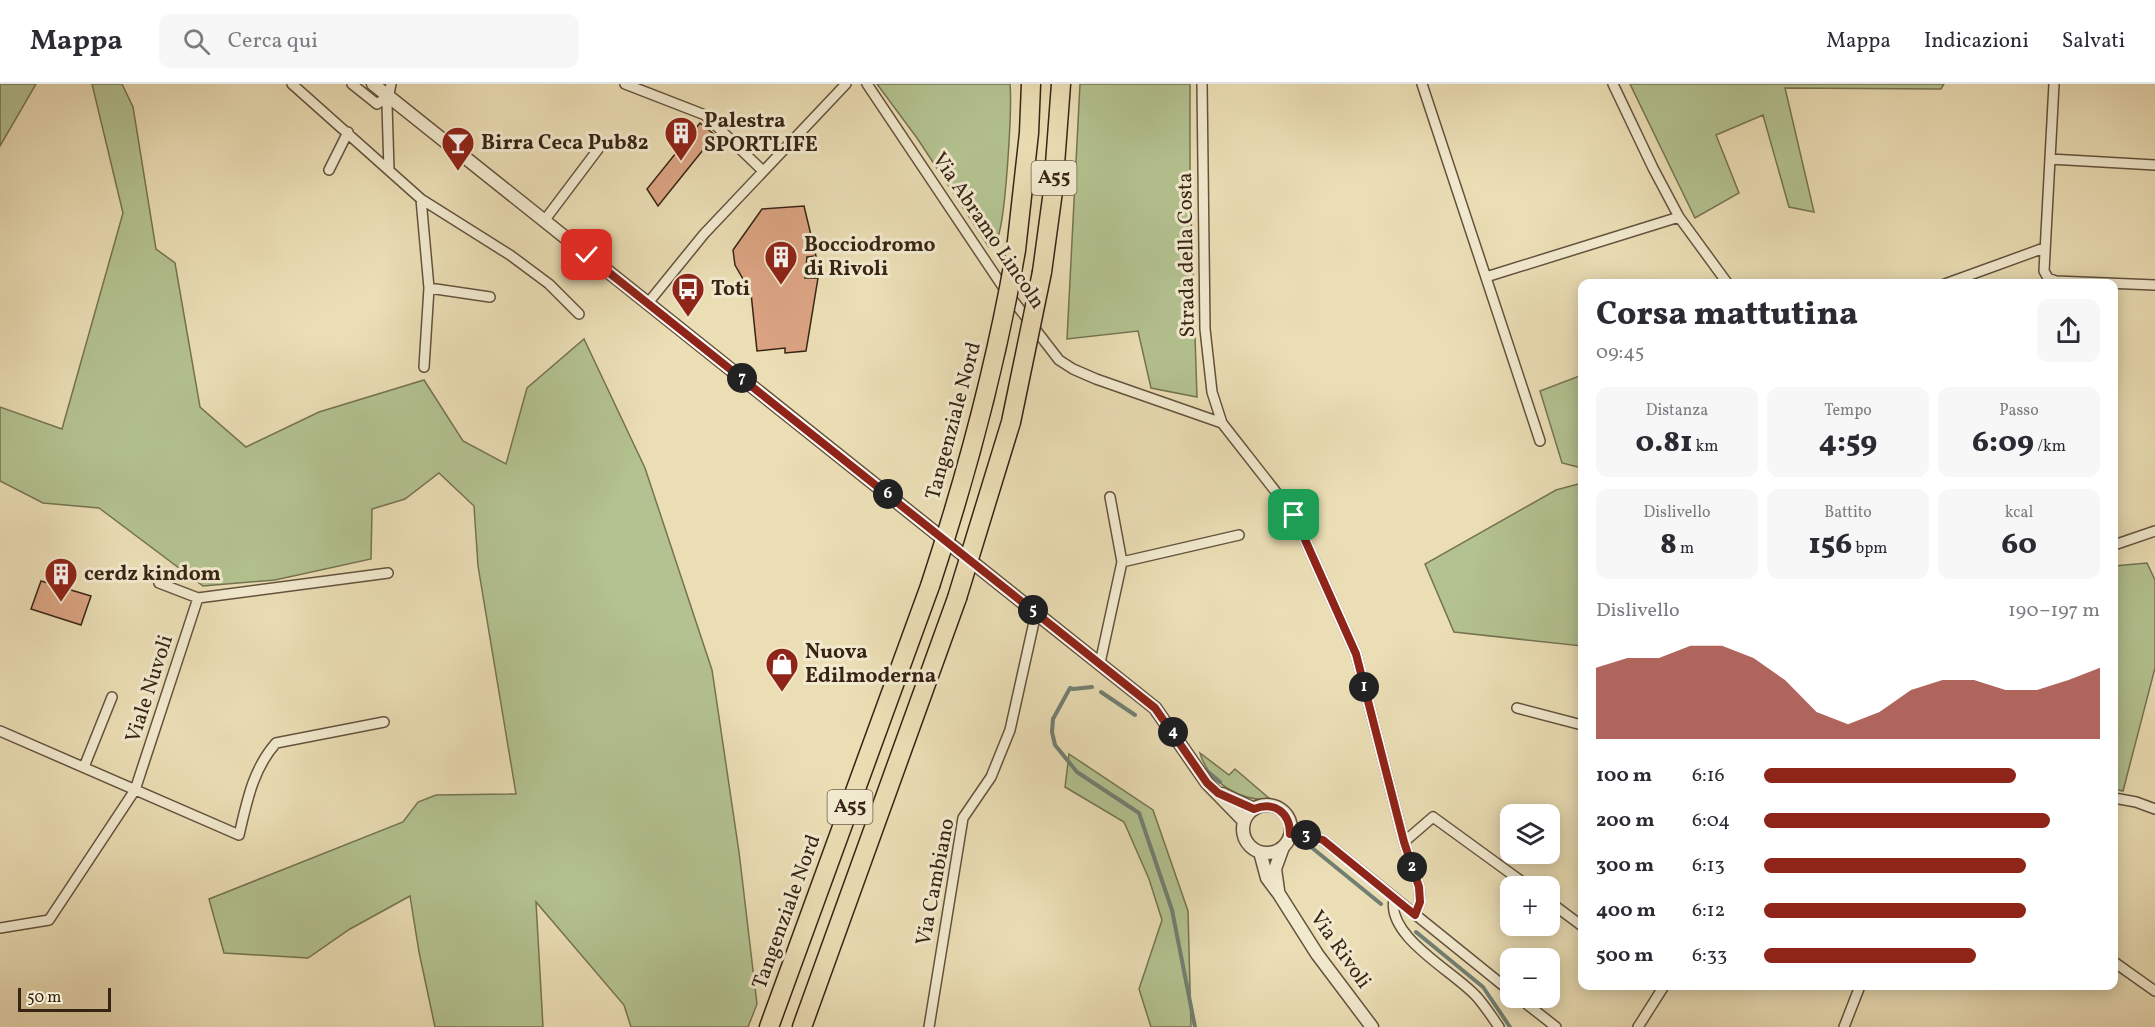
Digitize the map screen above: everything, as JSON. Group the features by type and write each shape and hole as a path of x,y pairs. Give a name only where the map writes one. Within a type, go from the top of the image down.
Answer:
{"highway":[{"name":"Tangenziale Nord","path":"769,1027 930,586 976,437 993,372 1016,250 1029,133 1031,84"},
{"name":"A55","path":"802,1027 957,598 1011,422 1042,272 1053,191 1061,84"}],"street":[{"path":"292,84 421,199 542,278 579,314"},
{"path":"352,84 377,104 389,90"},
{"name":"Via Rivoli","path":"373,84 389,90 544,221 1155,708 1197,770 1244,821 1244,837 1247,844 1260,852 1267,878 1317,954 1372,1027"},
{"path":"626,84 705,115 764,171"},
{"path":"648,303 697,242 846,84"},
{"name":"Via Abramo Lincoln","path":"867,84 1005,290 1049,349 1073,369 1096,379 1222,423"},
{"name":"Strada della Costa","path":"1202,84 1205,329 1212,392 1222,423"},
{"path":"1422,84 1540,441"},
{"path":"1613,84 1679,217 1724,279"},
{"path":"2050,279 2044,271 2044,248 2054,84"},
{"path":"389,90 389,170"},
{"path":"329,170 348,132"},
{"path":"544,221 598,148"},
{"path":"2050,159 2155,165"},
{"path":"421,199 429,288 424,367"},
{"path":"1486,277 1679,217"},
{"path":"1959,279 2044,248"},
{"path":"2118,284 2155,285"},
{"path":"429,288 490,297"},
{"path":"1222,423 1294,515 1356,654 1404,842 1419,887 1420,902 1415,915"},
{"path":"1100,663 1122,562 1110,497"},
{"path":"2118,543 2155,531"},
{"path":"1122,562 1239,535"},
{"path":"159,583 198,598 388,573"},
{"name":"Viale Nuvoli","path":"0,928 49,920 135,790 198,598"},
{"name":"Via Cambiano","path":"929,1027 963,818 992,777 1010,730 1036,613"},
{"name":"Viale Nuvoli","path":"84,768 112,697"},
{"path":"1517,708 1578,724"},
{"path":"0,731 239,835 253,780 265,756 276,743 384,722"},
{"name":"Via Rivoli","path":"1218,793 1254,809 1269,806 1283,812 1290,826 1290,834 1282,847 1275,869 1279,894"},
{"path":"2118,799 2155,809"},
{"path":"1244,821 1254,809"},
{"path":"1404,842 1433,817 1514,876"},
{"path":"1290,834 1323,840 1500,983"},
{"path":"1260,852 1268,853 1282,847"},
{"path":"1394,898 1394,915 1417,946 1477,996 1499,1027"},
{"path":"1560,910 1578,923"},
{"path":"2118,965 2155,991"},
{"path":"1638,1027 1661,990"},
{"path":"1844,1027 1858,990"},
{"path":"1532,1008 1556,1027"}],"green space":[{"path":"0,84 36,84 0,146"},
{"path":"92,84 122,84 133,107 156,249 175,263 200,407 246,447 319,412 424,380 463,441 506,464 527,388 584,339 645,468 712,670 739,852 757,1004 748,1027 631,1027 624,1005 536,902 543,1027 435,1027 410,896 350,929 308,958 224,953 209,899 403,822 418,802 436,795 516,794 478,566 474,506 439,473 405,499 372,509 371,559 275,580 203,586 99,508 43,503 0,481 0,407 62,429 123,213"},
{"path":"877,84 1010,84 1009,139 1003,214 996,241 989,247 917,138"},
{"path":"1080,84 1190,84 1190,183 1197,397 1151,388 1138,331 1067,339"},
{"path":"1630,84 1944,84 1941,89 1785,88 1814,212 1789,207 1763,115 1716,135 1739,193 1695,218"},
{"path":"1578,377 1578,467 1562,463 1540,391"},
{"path":"1578,484 1578,646 1454,632 1425,564 1556,490"},
{"path":"2147,563 2155,580 2155,668 2123,791 2118,790 2118,566"},
{"path":"1200,753 1229,775 1235,769 1271,800 1260,800 1238,794 1228,788 1211,774"},
{"path":"1069,754 1153,810 1188,911 1191,1027 1151,1027 1139,989 1162,920 1149,879 1124,822 1065,787"}],"building":[{"name":"Palestra SPORTLIFE","path":"700,123 715,135 658,206 647,189"},
{"name":"Bocciodromo di Rivoli","path":"804,206 816,256 807,257 805,278 818,278 806,351 785,353 785,348 757,351 751,293 735,265 733,250 762,209"},
{"name":"cerdz kindom","path":"41,581 91,596 81,625 31,609"}],"waterway":[{"path":"1092,687 1070,688 1053,719 1052,732 1055,745 1077,772 1139,813 1172,910 1195,1027"},
{"path":"1101,692 1135,715"},
{"path":"1207,771 1220,782"},
{"path":"1311,847 1381,904"},
{"path":"1416,932 1483,987 1510,1027"}],"place":[{"name":"Palestra SPORTLIFE","path":"681,162"},
{"name":"Birra Ceca Pub82","path":"458,172"},
{"name":"Bocciodromo di Rivoli","path":"781,286"},
{"name":"Toti","path":"688,318"},
{"name":"cerdz kindom","path":"61,603"},
{"name":"Nuova Edilmoderna","path":"782,693"}],"route":[{"path":"587,255 1155,708 1197,770 1218,793 1254,809 1269,806 1283,812 1288,818 1290,834 1323,840 1415,915 1420,902 1419,887 1404,842 1356,654 1294,515"}]}
